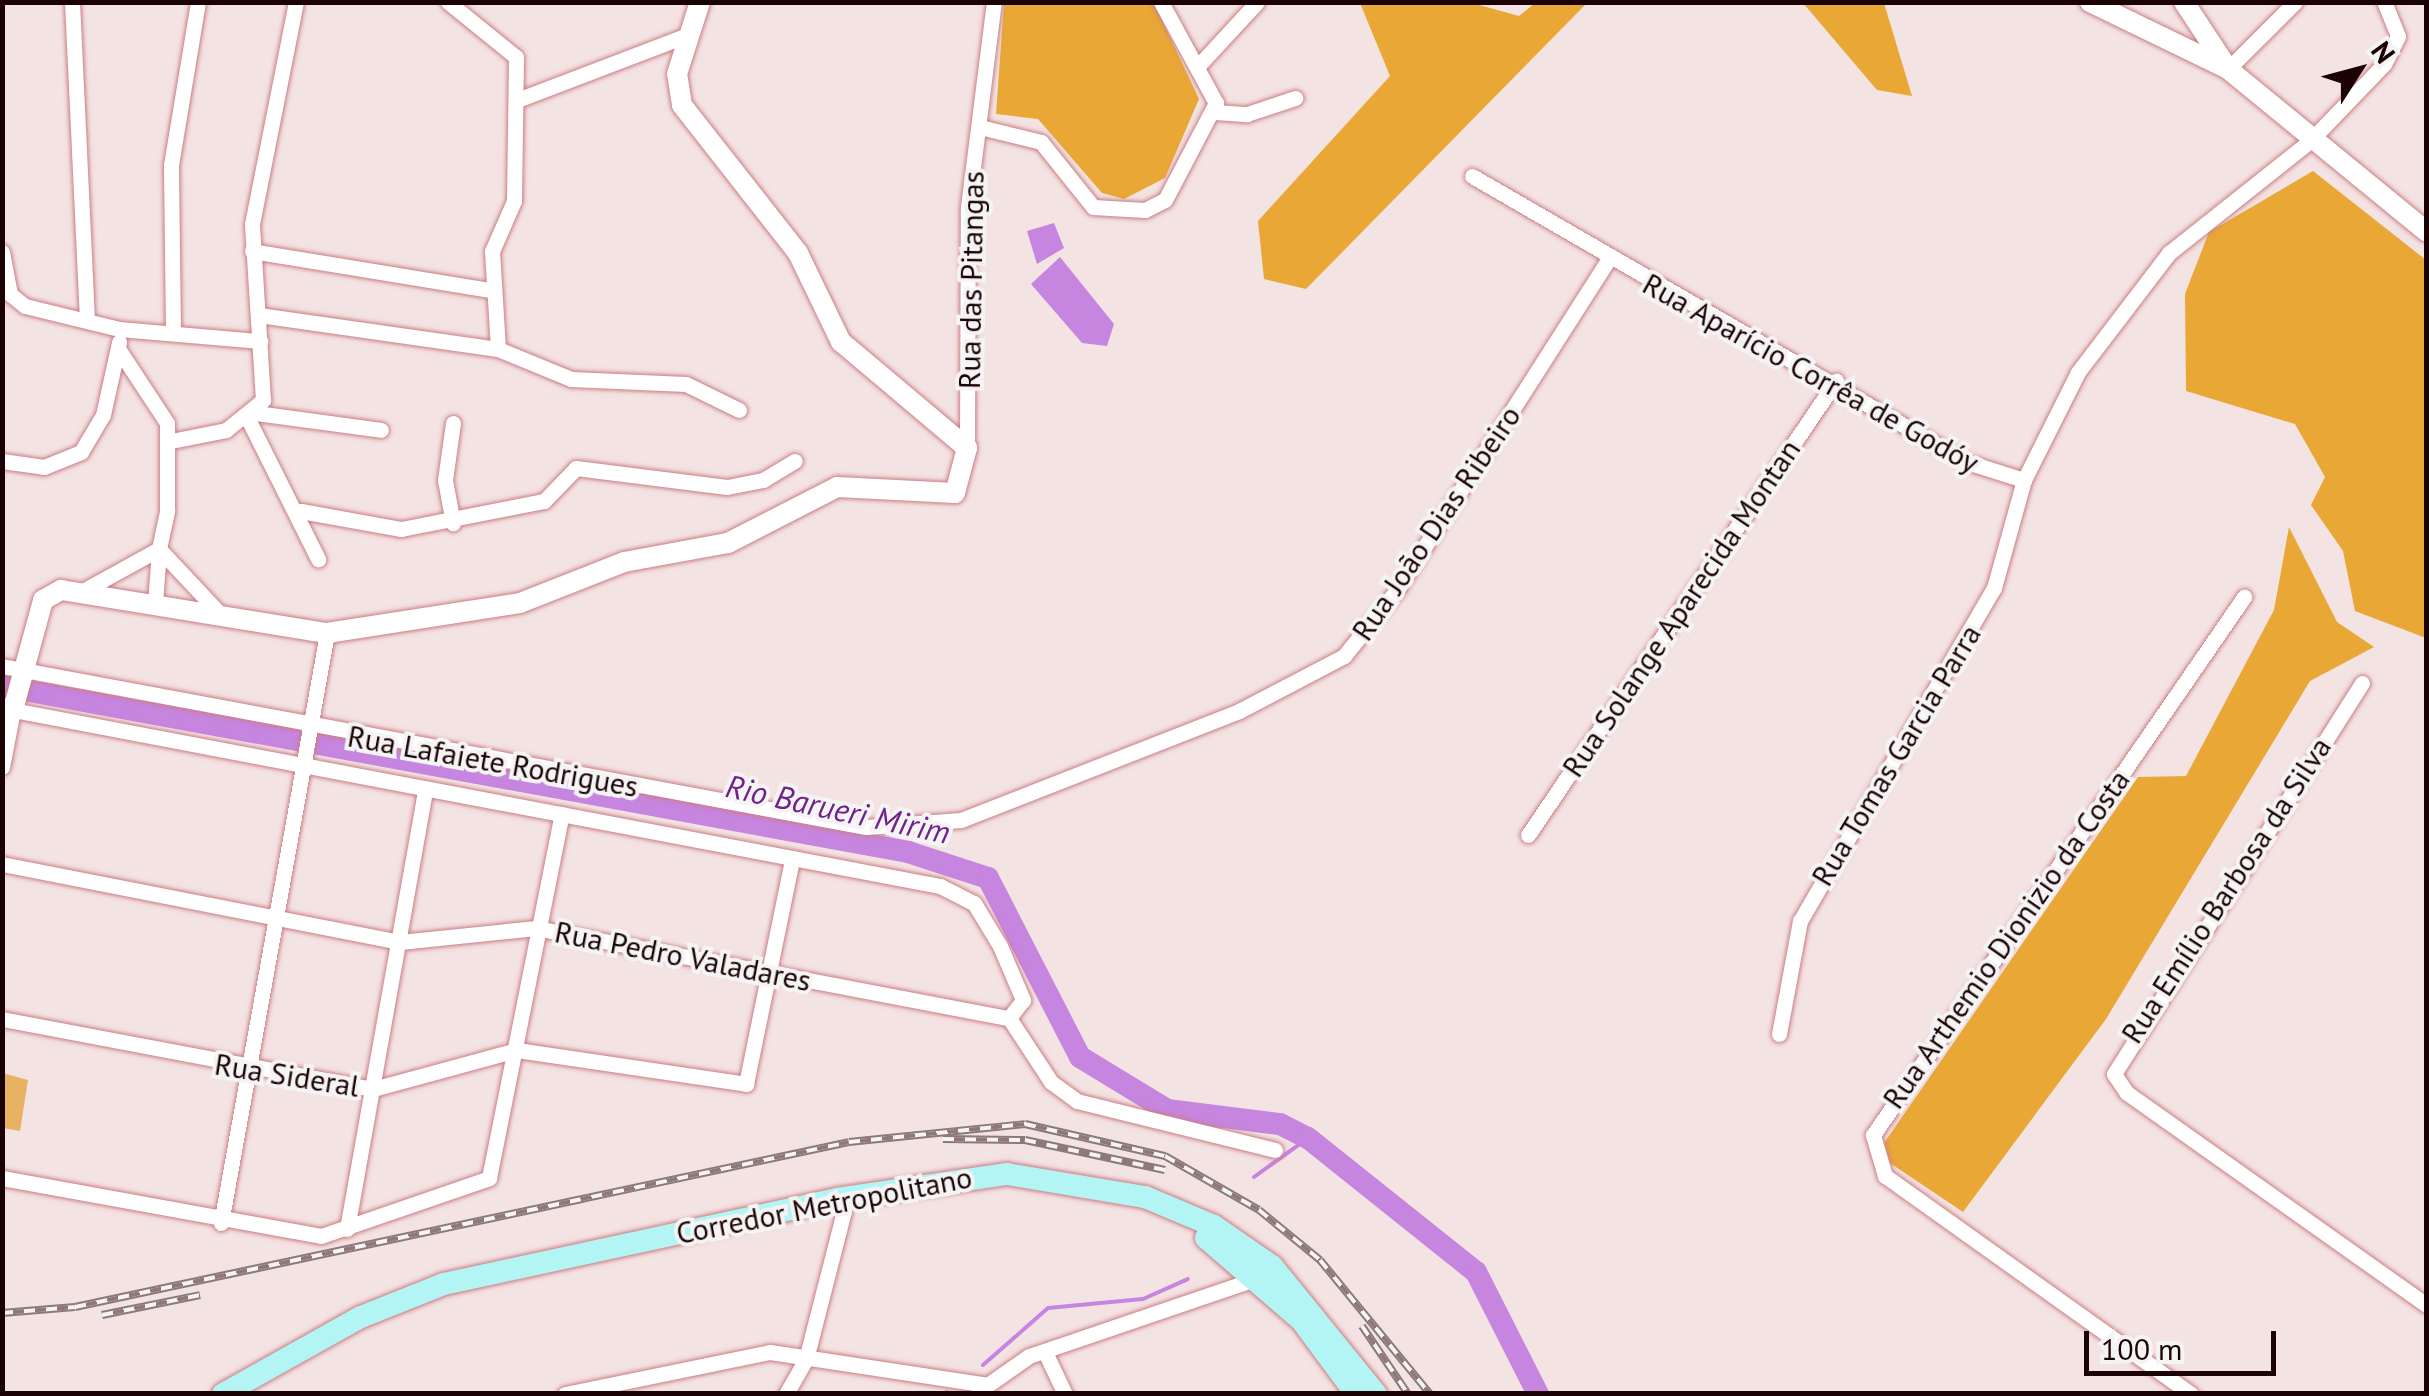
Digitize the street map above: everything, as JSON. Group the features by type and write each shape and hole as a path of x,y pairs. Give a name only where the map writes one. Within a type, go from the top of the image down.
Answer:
{"main road":[{"path":"10,707 14,672 43,600 79,593 219,613 327,634 520,603 624,562 728,543 837,487 946,497 962,485 968,448 841,342 798,253 682,105 675,88 700,2"},
{"path":"2090,2 2228,69 2310,141 2426,231"},
{"path":"2184,2 2228,69"},
{"name":"Corredor Metropolitano","path":"223,1394 361,1317 444,1284 984,1175 1104,1187 1180,1209 1272,1266 1338,1337 1376,1394"},
{"path":"244,1394 359,1331 502,1279 980,1188 1050,1191 1178,1226 1258,1278 1356,1394"},
{"path":"1258,1278 1272,1279 1338,1337"}],"street":[{"path":"72,2 87,321"},
{"path":"173,332 171,165 198,2"},
{"path":"252,416 265,386 252,251 254,200 296,2"},
{"path":"448,2 510,46 517,100 514,202 492,251 491,290 498,349"},
{"path":"980,127 994,2"},
{"path":"1160,2 1198,66 1214,112 1246,114 1295,98"},
{"path":"1198,66 1257,2"},
{"path":"2228,69 2295,2"},
{"path":"2024,480 2078,372 2126,303 2219,207 2310,141 2394,50 2384,2"},
{"path":"517,100 688,35"},
{"name":"Rua das Pitangas","path":"968,448 965,250 980,127 1042,142 1093,207 1145,210 1164,200 1214,112"},
{"name":"Rua Aparício Corrêa de Godóy","path":"1472,176 1608,260 1836,381 1966,462 2024,480"},
{"path":"252,251 491,290"},
{"path":"2,252 16,302 119,329 260,341"},
{"name":"Rua João Dias Ribeiro","path":"985,811 1239,711 1344,656 1397,590 1608,260"},
{"path":"259,315 498,349 572,379 686,384 738,410"},
{"path":"2,462 44,468 81,452 103,416 119,350 119,329"},
{"path":"119,350 152,391 171,440 155,604"},
{"name":"Rua Solange Aparecida Montan","path":"1528,836 1836,381"},
{"path":"252,416 301,511 318,559"},
{"path":"171,440 252,416 380,430"},
{"path":"453,424 446,480 453,523"},
{"path":"301,511 401,529 453,523 544,501 576,468 727,487 764,480 795,461"},
{"name":"Rua Tomas Garcia Parra","path":"1779,1034 1800,921 1994,588 2024,480"},
{"path":"79,593 158,549"},
{"path":"158,549 219,613"},
{"name":"Rua Arthemio Dionizio da Costa","path":"2191,1394 1884,1176 1873,1136 2244,597"},
{"path":"221,1223 270,917 301,765 312,734 327,634"},
{"name":"Rua Lafaiete Rodrigues","path":"14,672 312,734 866,827 985,811"},
{"name":"Rua Emílio Barbosa da Silva","path":"2362,683 2114,1074 2127,1092 2426,1306"},
{"path":"2,767 10,707"},
{"name":"Rua Lafaiete Rodrigues","path":"10,707 960,892 1020,988 1022,1010 1009,1018"},
{"path":"347,1229 425,789"},
{"path":"2,1178 292,1236 347,1229 456,1194 489,1178 498,1161 536,928 562,814"},
{"path":"766,972 792,859"},
{"name":"Rua Pedro Valadares","path":"2,864 400,942 536,928 1009,1018"},
{"name":"Rua Sideral","path":"2,1019 243,1070 374,1089 517,1050 746,1084 766,972"},
{"path":"1009,1018 1051,1082 1077,1102 1275,1150"},
{"path":"786,1394 806,1360 844,1211"},
{"path":"565,1394 748,1354 981,1389 1045,1352 1258,1278"},
{"path":"1045,1352 1064,1394"}],"shaded area":[{"path":"1004,3 1154,3 1199,99 1165,178 1124,199 1102,193 1038,119 996,114"},
{"path":"1360,3 1472,3 1519,16 1535,3 1587,3 1306,289 1264,279 1258,221 1390,76"},
{"path":"1803,3 1884,3 1912,96 1877,90"},
{"path":"2313,171 2426,260 2426,638 2355,611 2343,551 2311,505 2325,477 2295,424 2186,391 2185,294 2209,232"},
{"path":"1054,223 1064,248 1037,264 1027,231"},
{"path":"1060,257 1114,324 1107,346 1082,343 1031,284"},
{"path":"2289,527 2337,622 2374,647 2310,681 2106,1019 1963,1212 1890,1163 1884,1143 2138,777 2186,776 2274,610"},
{"path":"2,1073 28,1080 20,1131 3,1128"}],"waterway":[{"name":"Rio Barueri Mirim","path":"2,686 908,852 988,878 1080,1057 1167,1110 1280,1124 1308,1138 1476,1272 1538,1394"},
{"path":"1254,1177 1308,1138"},
{"path":"983,1365 1048,1308 1143,1299 1188,1279"},
{"path":"943,1394 947,1392"}],"railway":[{"path":"2,1313 75,1307 849,1142 1025,1124 1165,1156 1259,1210 1320,1260 1430,1394"},
{"path":"943,1139 1025,1140 1165,1170"},
{"path":"102,1315 200,1295"},
{"path":"1362,1326 1408,1394"}]}
